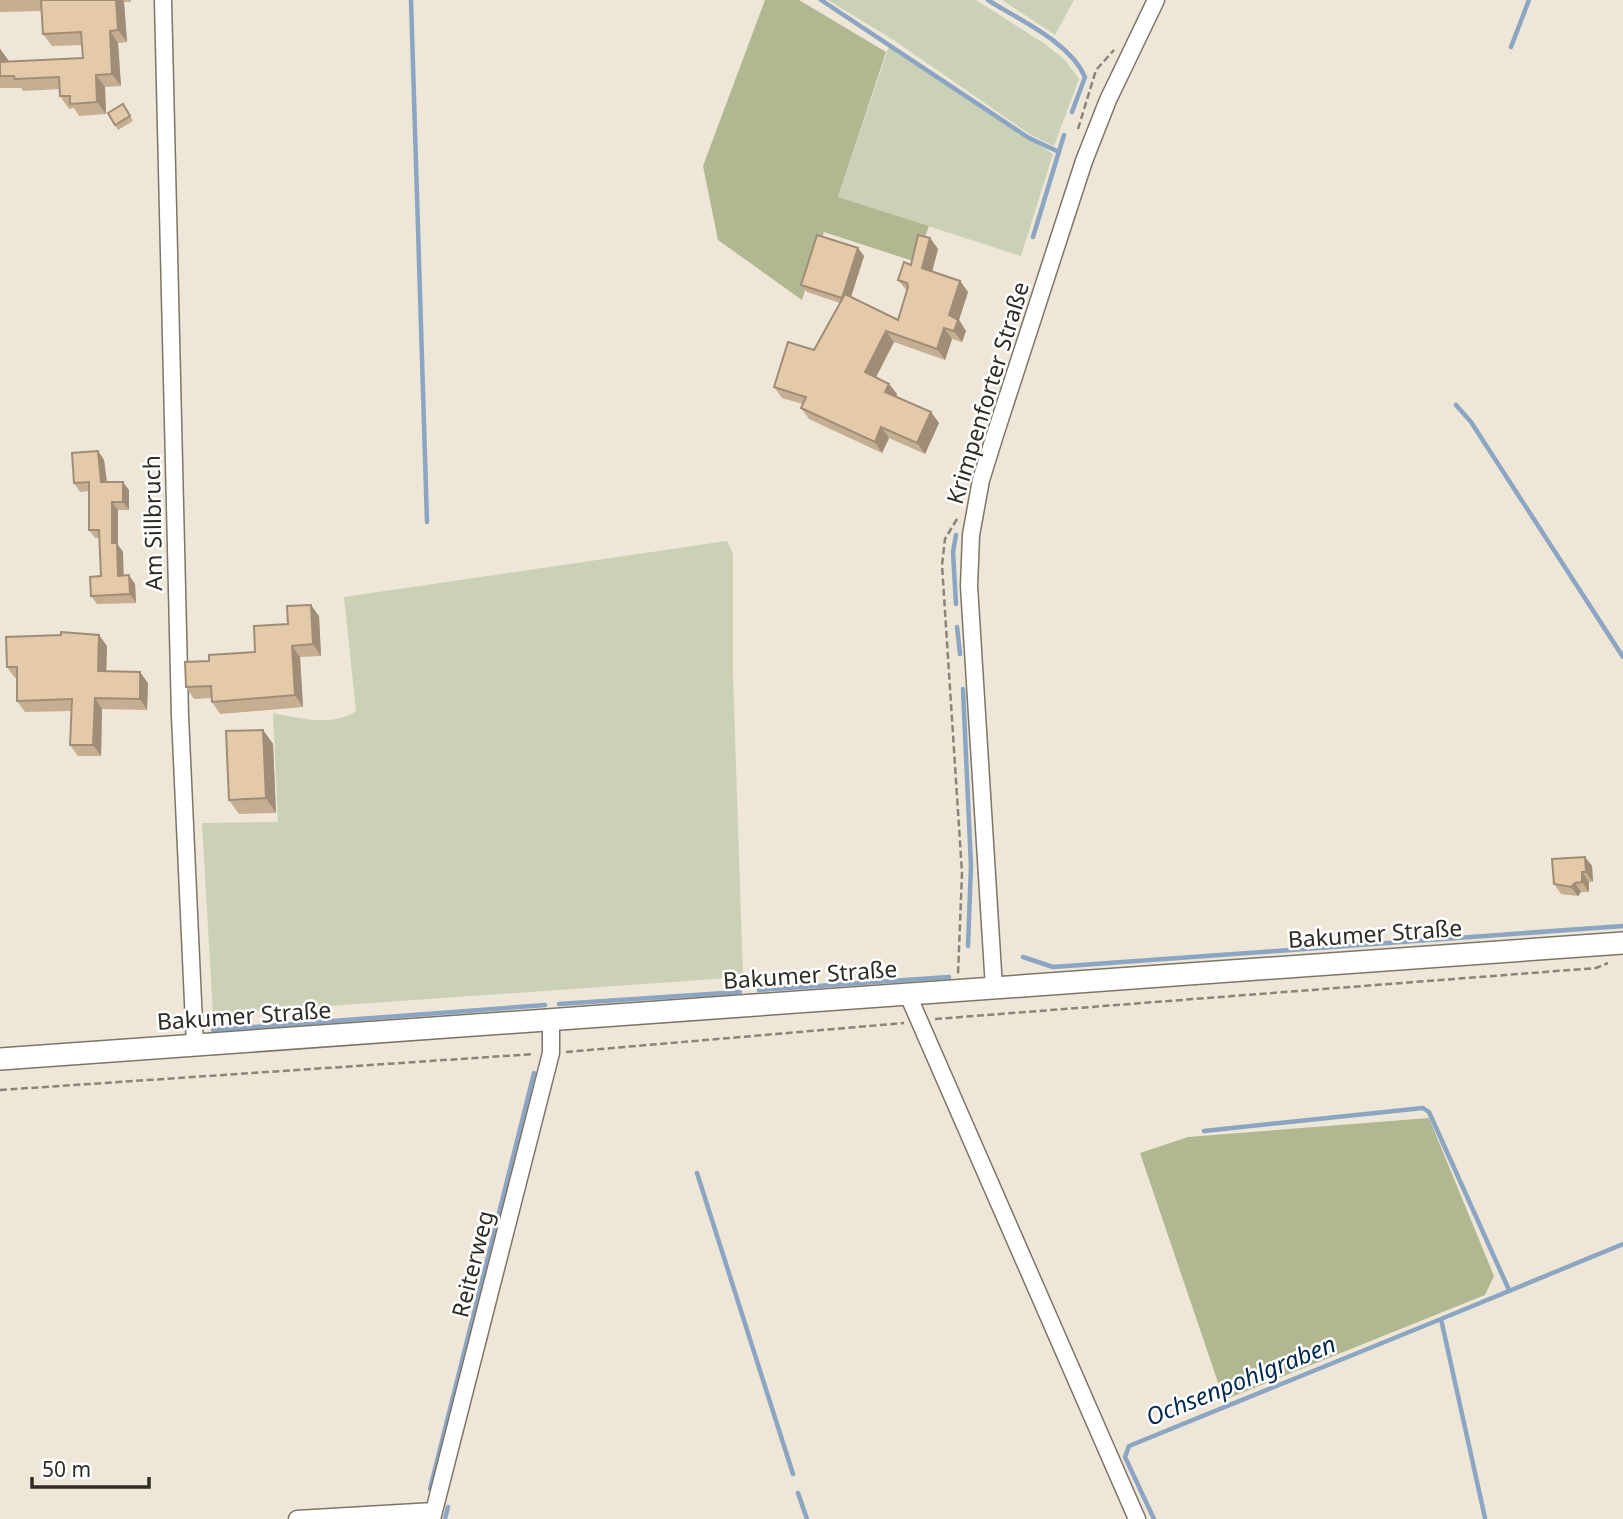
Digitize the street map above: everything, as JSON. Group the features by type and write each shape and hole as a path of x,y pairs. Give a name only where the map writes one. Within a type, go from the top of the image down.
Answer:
{"main road":[{"name":"Bakumer Straße","path":"0,1059 994,988 1618,952"}],"street":[{"name":"Am Sillbruch","path":"163,0 180,716 195,1045"},
{"name":"Krimpenforter Straße","path":"994,988 970,586 971,535 981,480 1084,161 1108,100 1156,0"},
{"path":"908,995 1137,1519"},
{"name":"Reiterweg","path":"433,1515 551,1053 551,1020"},
{"path":"297,1519 433,1515"}],"path":[{"path":"942,565 962,873 958,991"},
{"path":"0,1090 551,1053 1596,968 1618,952"}],"green space":[{"path":"765,0 799,0 886,52 838,197 929,226 916,262 824,232 802,300 718,240 703,166"},
{"path":"828,0 976,0 1045,44 1065,60 1079,79 1054,146 1031,135 895,41"},
{"path":"1002,0 1074,0 1055,35"},
{"path":"889,46 1053,154 1021,256 838,197"},
{"path":"727,541 733,554 733,675 743,977 213,1014 202,823 278,822 273,713 327,720 338,719 356,711 344,597"},
{"path":"1429,1118 1494,1276 1485,1295 1224,1400 1140,1153 1188,1137"}],"building":[{"path":"41,0 116,0 118,30 110,31 112,74 96,75 97,102 70,104 70,96 60,96 59,77 15,79 14,76 0,76 0,62 83,58 81,32 43,34"},
{"path":"123,104 130,116 115,125 108,113"},
{"path":"817,235 858,248 842,298 801,285"},
{"path":"918,235 930,238 922,268 960,281 949,315 958,320 954,331 944,328 937,349 886,331 865,372 889,384 885,392 931,412 917,443 881,427 875,442 801,408 806,397 774,387 788,342 814,350 845,294 898,320 908,287 907,283 898,280 904,262 911,265"},
{"path":"98,451 101,482 123,482 123,502 112,502 112,543 117,543 118,576 129,575 130,594 91,596 90,577 101,576 99,530 89,530 89,482 74,483 72,453"},
{"path":"311,605 313,644 292,646 295,695 212,702 211,686 186,687 185,662 209,661 209,655 255,652 254,626 288,624 287,606"},
{"path":"61,632 99,635 98,671 140,672 140,699 95,698 93,745 70,745 72,699 17,701 17,667 7,667 6,637 61,635"},
{"path":"263,730 266,798 229,800 226,731"},
{"path":"1585,857 1586,872 1582,872 1582,882 1571,887 1554,884 1552,859"}],"waterway":[{"path":"411,0 427,522"},
{"path":"821,0 1029,138 1059,152"},
{"path":"988,0 1042,33 1078,64 1085,77 1072,112"},
{"path":"1511,47 1529,0"},
{"path":"1033,237 1064,135"},
{"path":"1456,405 1471,422 1623,657"},
{"path":"956,535 953,552 956,604"},
{"path":"957,627 960,654"},
{"path":"963,689 971,866 968,946"},
{"path":"1023,957 1053,967 1623,926"},
{"path":"759,990 949,977"},
{"path":"559,1004 740,992"},
{"path":"213,1030 545,1005"},
{"path":"430,1489 534,1073"},
{"path":"1204,1131 1423,1108 1429,1112 1509,1290"},
{"path":"697,1173 793,1474"},
{"name":"Ochsenpohlgraben","path":"1441,1319 1623,1244"},
{"name":"Ochsenpohlgraben","path":"1154,1519 1125,1457 1129,1446 1441,1319 1485,1518"},
{"path":"798,1493 807,1519"},
{"path":"445,1519 448,1507"}]}
